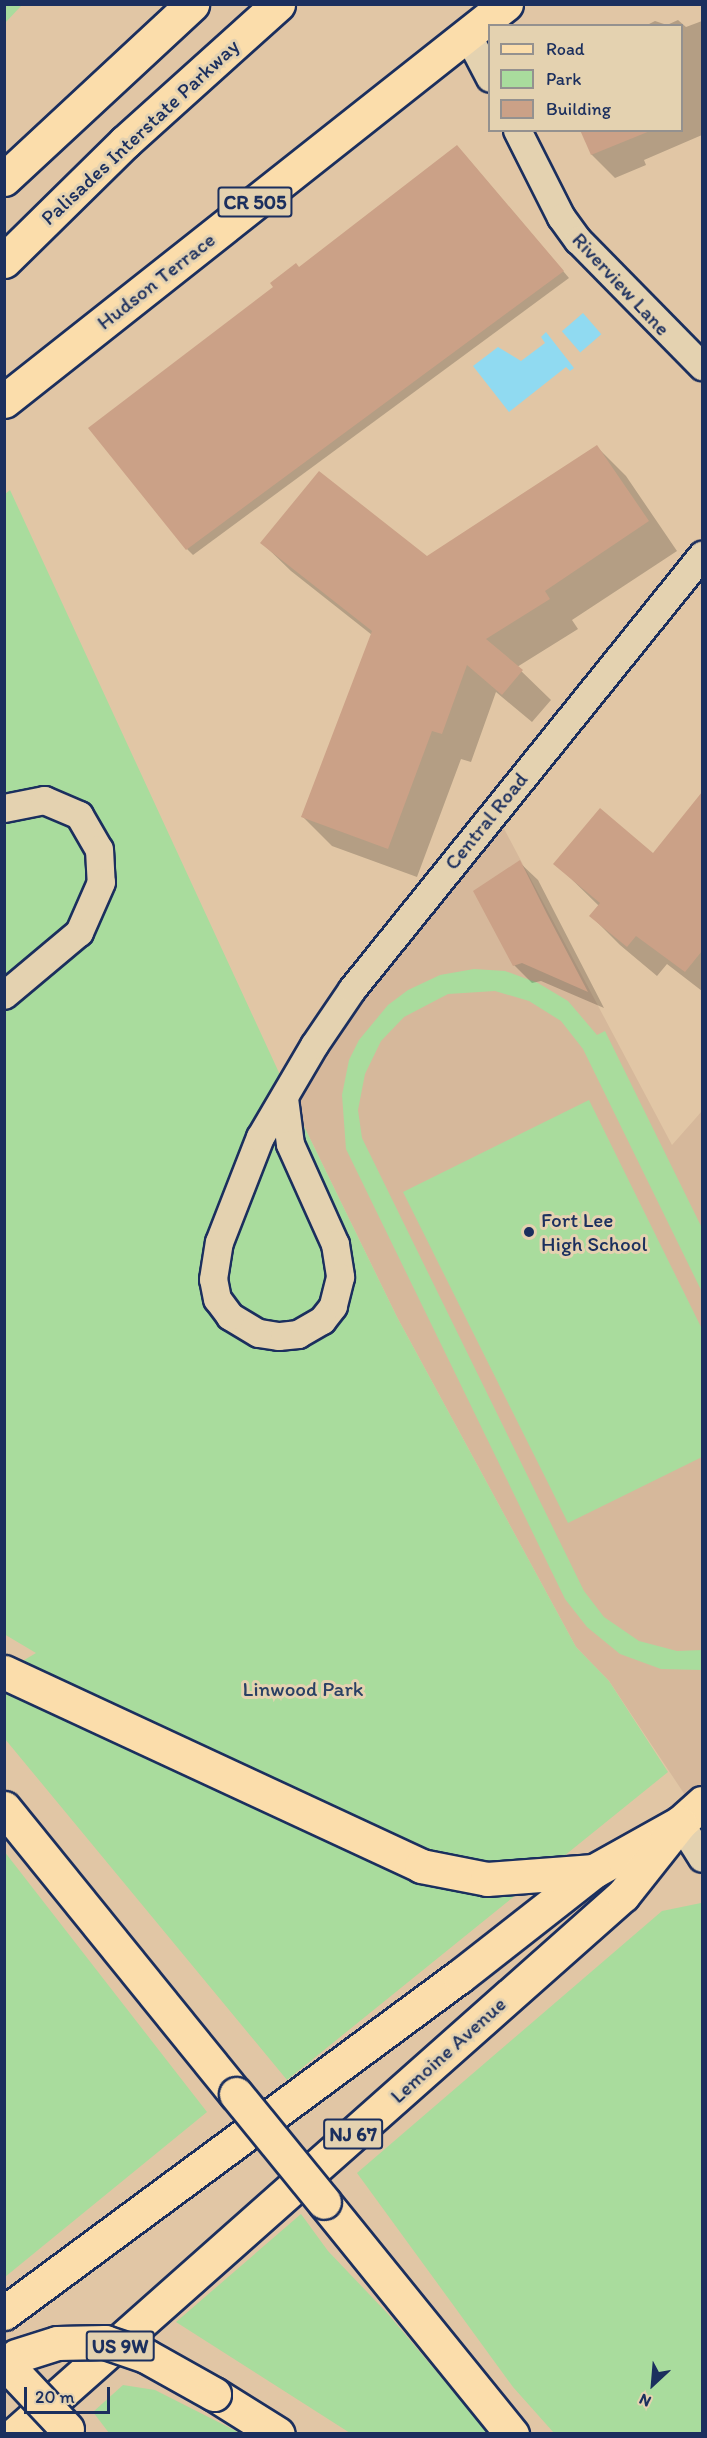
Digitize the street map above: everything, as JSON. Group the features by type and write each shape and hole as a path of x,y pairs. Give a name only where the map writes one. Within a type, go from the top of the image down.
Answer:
{"main road":[{"path":"4,179 192,4"},
{"name":"Palisades Interstate Parkway","path":"4,261 125,142 278,4"},
{"name":"Hudson Terrace","path":"4,401 506,4"},
{"path":"4,1672 429,1869 487,1879 594,1871"},
{"path":"4,1808 512,2433"},
{"name":"NJ 67","path":"4,2313 450,1983 594,1871 691,1813"},
{"name":"Lemoine Avenue","path":"15,2433 623,1895 691,1813"},
{"name":"US 9W","path":"10,2359 57,2343 105,2343 146,2356 278,2433"},
{"path":"10,2359 69,2431"}],"street":[{"path":"468,36 488,76"},
{"name":"Riverview Lane","path":"518,132 561,217 578,240 702,366"},
{"name":"Central Road","path":"284,1098 290,1144 335,1244 340,1277 333,1306 322,1320 298,1334 278,1336 258,1333 230,1316 217,1299 213,1280 219,1242 260,1137 284,1098 352,989 702,555"},
{"path":"4,808 44,800 65,806 79,815 99,849 101,882 79,932 4,995"},
{"path":"691,1813 702,1858"}],"shaded area":[{"name":"Fort Lee High School","path":"494,810 672,1145 702,1111 702,1803 695,1810 609,1681 576,1647 397,1317 299,1116 291,1085"}],"green space":[{"path":"4,5 22,5 5,23"},
{"name":"Linwood Park","path":"10,490 299,1116 397,1317 576,1647 609,1681 668,1772 287,2080 5,1739 4,1672 36,1653 4,1634 4,495"},
{"path":"474,969 505,971 538,983 568,1001 597,1035 605,1031 702,1228 702,1292 583,1049 561,1021 529,1001 495,991 448,994 404,1017 381,1041 365,1074 358,1110 362,1138 584,1591 604,1617 639,1641 677,1651 702,1650 702,1670 661,1669 620,1654 587,1627 565,1599 346,1149 342,1095 349,1060 359,1040 388,1005 408,990 440,975"},
{"path":"589,1100 702,1329 702,1457 568,1523 403,1192"},
{"path":"4,1851 207,2112 5,2277 4,2277"},
{"path":"701,1903 702,2433 554,2433 513,2387 357,2173 662,1911"},
{"path":"301,2214 328,2251 388,2314 488,2433 350,2433 176,2322"},
{"path":"123,2385 155,2390 240,2433 109,2433 93,2412"}],"water":[{"path":"583,313 601,334 580,353 562,331"},
{"path":"546,332 574,368 570,371 566,367 509,412 473,366 498,347 521,361 545,343 541,337"}],"building":[{"path":"581,132 648,132 591,155"},
{"path":"457,145 564,271 186,550 88,428 273,287 270,283 296,263 299,267"},
{"path":"597,445 649,521 545,591 550,599 486,639 523,670 502,695 467,665 442,734 432,731 388,849 301,817 372,631 260,543 319,471 427,556"},
{"path":"702,792 702,951 685,972 636,936 627,947 589,916 600,903 553,864 600,808 653,853"},
{"path":"520,860 588,992 522,963 513,966 473,891"}],"place":[{"name":"Fort Lee High School","path":"529,1232"}]}
